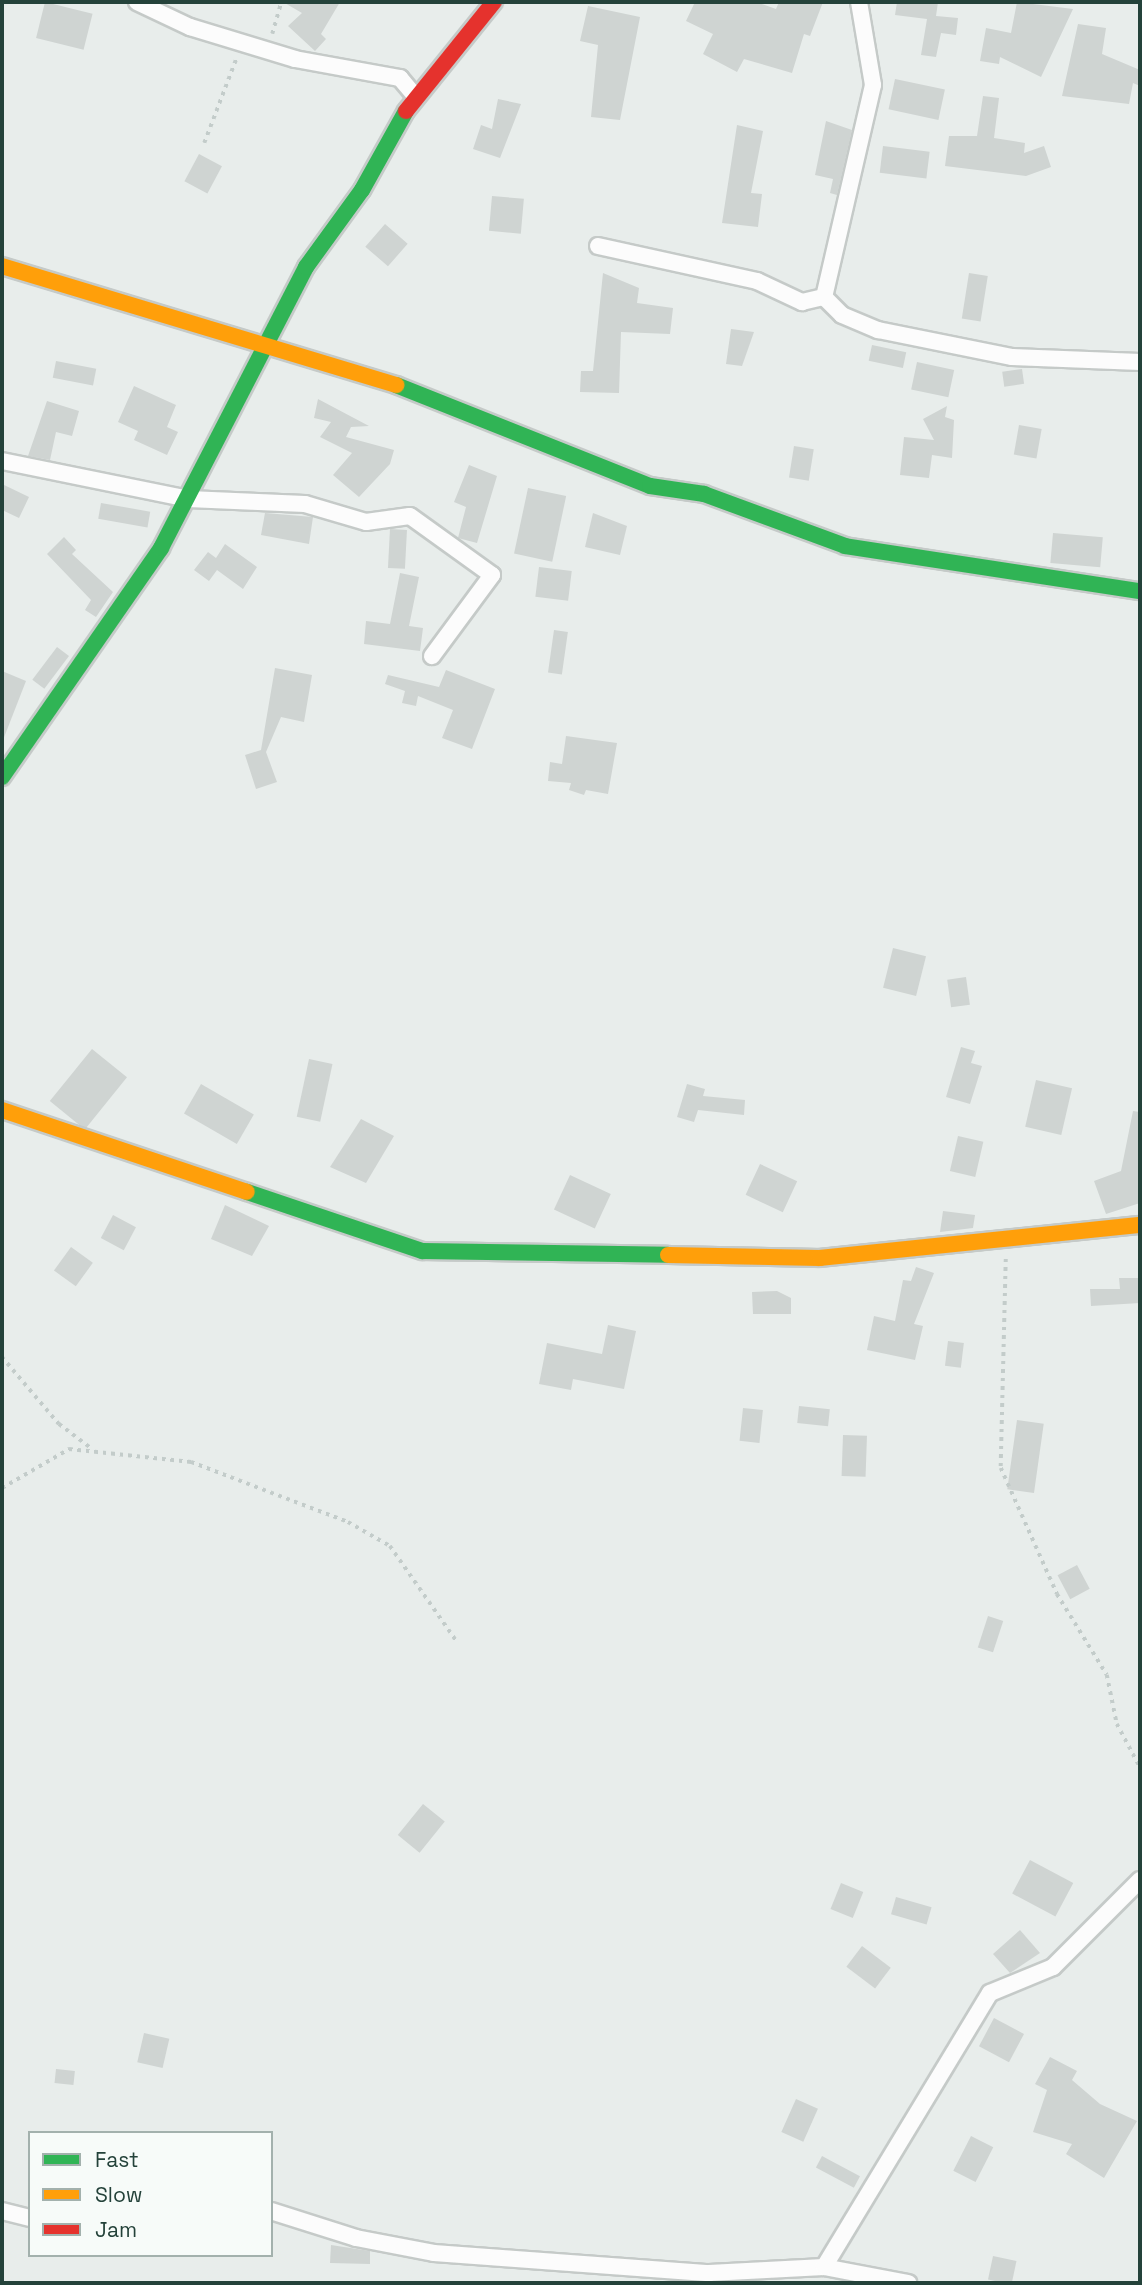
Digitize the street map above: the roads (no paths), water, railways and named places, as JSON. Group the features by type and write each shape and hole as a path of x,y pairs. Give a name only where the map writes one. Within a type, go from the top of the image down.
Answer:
{"street":[{"path":"136,2 190,27 268,50 400,78 415,96"},
{"path":"2,777 161,548 306,267 362,190 415,96 494,2"},
{"path":"824,297 873,85 859,2"},
{"path":"598,246 757,281 802,302 824,297"},
{"path":"2,265 432,396 650,486 704,494 845,545 1140,591"},
{"path":"824,297 842,315 888,332 1012,357 1140,362"},
{"path":"2,461 188,499 305,504 366,522 410,516 492,575 432,656"},
{"path":"2,1110 422,1251 820,1258 1140,1225"},
{"path":"824,2267 990,1993 1054,1967 1140,1880"},
{"path":"2,2211 28,2218"},
{"path":"273,2212 356,2238 434,2253 709,2273 824,2267 863,2280 908,2283"}]}
